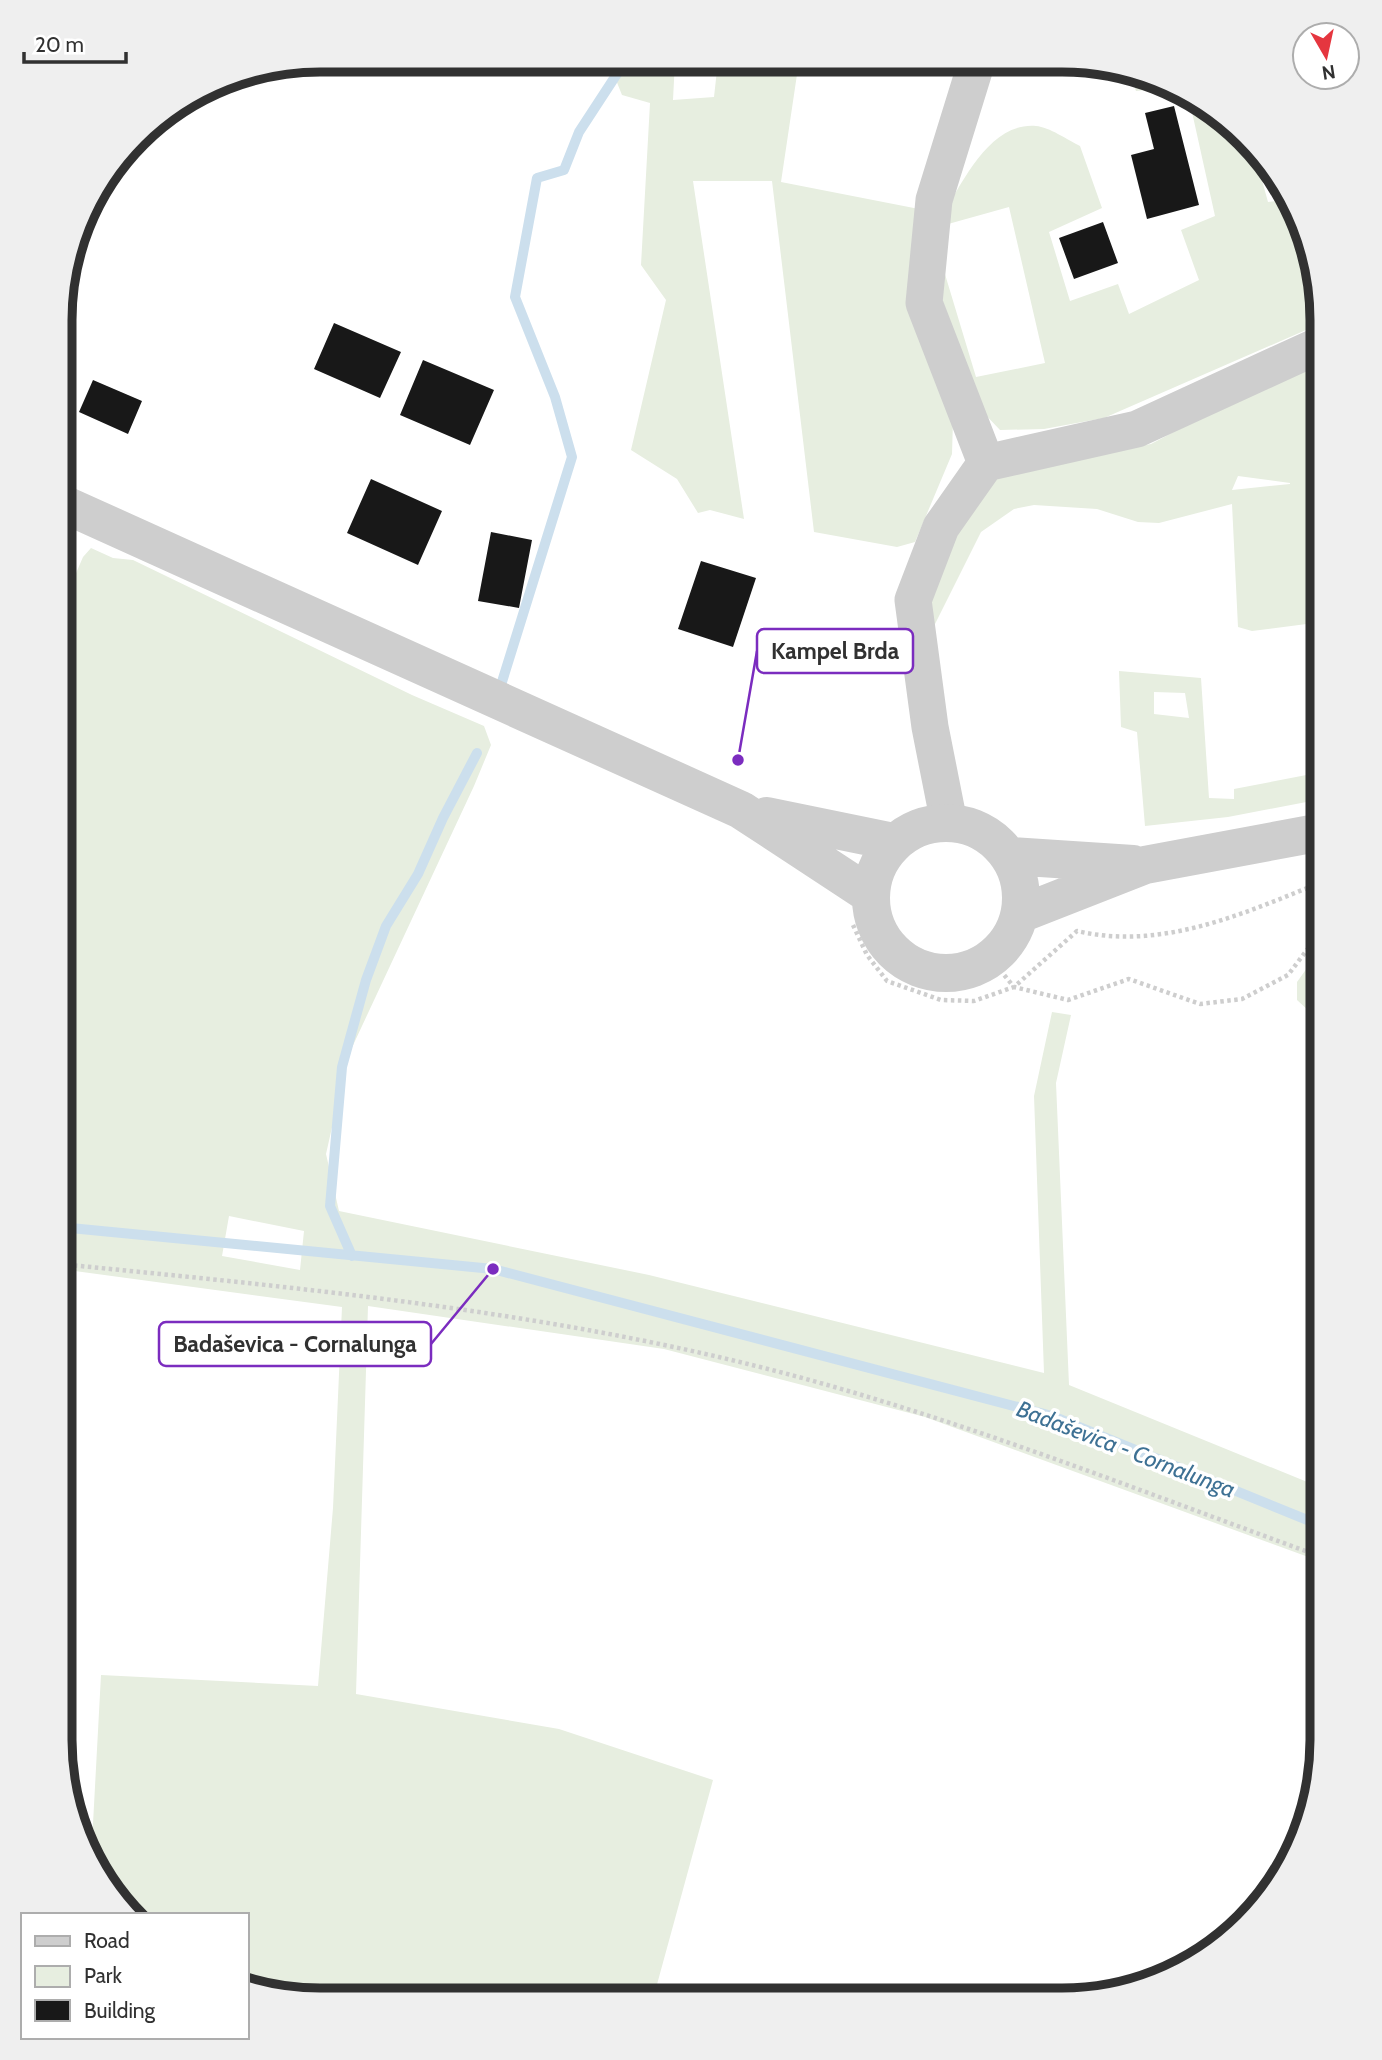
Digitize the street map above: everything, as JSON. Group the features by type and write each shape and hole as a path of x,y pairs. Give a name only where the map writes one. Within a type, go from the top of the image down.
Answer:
{"street":[{"path":"974,72 934,200 924,303 986,463"},
{"path":"949,823 930,727 913,600 941,527 986,463 1138,429 1310,350"},
{"path":"72,508 741,810 869,894"},
{"path":"741,810 894,842"},
{"path":"949,823 971,827 991,837 1010,856 1022,894 1020,914 1013,933 991,959 959,972 934,973 911,965 892,950 878,930 869,894 872,876 881,857 894,842 923,826 949,823"},
{"path":"1020,914 1145,865 1310,834"},
{"path":"1010,856 1145,865"}],"path":[{"path":"991,959 1014,987 1068,1000 1129,979 1200,1004 1242,999 1288,975 1310,945"},
{"path":"72,1265 488,1313 659,1344 741,1363 935,1417 1310,1553"}],"green space":[{"path":"613,72 674,72 673,100 714,97 717,72 797,72 781,182 919,209 953,420 952,454 915,542 897,547 814,532 772,181 693,181 744,519 710,510 698,513 677,479 631,450 666,300 641,265 650,103 622,95"},
{"path":"1133,82 1153,89 1136,91"},
{"path":"1191,108 1238,144 1259,169 1268,202 1280,200 1285,210 1302,255 1310,303 1310,328 1104,418 1044,429 1000,430 981,410 934,285 938,251 976,377 1045,363 1009,207 941,226 942,215 979,157 991,144 1019,127 1036,126 1080,146 1102,208 1049,232 1070,301 1118,284 1129,314 1199,280 1181,230 1215,216"},
{"path":"1310,367 1310,624 1252,631 1238,627 1232,504 1159,523 1138,522 1097,509 1034,505 1014,509 981,532 933,628 929,612 933,576 990,480 1016,469 1151,444 1223,406","holes":["1238,476 1290,484 1232,490"]},
{"path":"91,548 113,558 133,560 412,695 484,726 491,745 348,1056 326,1154 339,1211 649,1275 1044,1373 1034,1096 1052,1012 1071,1015 1056,1083 1069,1385 1310,1483 1310,1558 925,1417 664,1349 368,1306 356,1694 559,1729 713,1780 656,1988 287,1986 248,1978 248,1913 141,1913 113,1878 92,1838 101,1675 318,1686 333,1508 342,1307 72,1271 72,582 83,557","holes":["229,1216 304,1231 300,1270 222,1256"]},
{"path":"1119,671 1201,678 1209,798 1234,799 1234,789 1310,774 1310,801 1228,817 1145,826 1137,732 1121,727","holes":["1154,692 1185,693 1189,718 1154,714"]},
{"path":"1310,964 1310,1012 1297,1000 1297,982"}],"building":[{"path":"1174,106 1199,205 1147,219 1131,155 1154,149 1145,113"},
{"path":"1103,222 1118,263 1074,279 1059,238"},
{"path":"334,323 401,352 380,398 314,369"},
{"path":"423,360 494,390 470,445 400,415"},
{"path":"93,380 142,401 128,434 79,412"},
{"path":"371,479 442,511 418,565 347,533"},
{"path":"491,532 532,540 519,608 478,601"},
{"path":"701,561 756,578 733,647 678,629"}],"waterway":[{"path":"501,685 572,457 555,397 515,297 537,178 564,170 579,132 618,72"},
{"path":"352,1256 330,1206 342,1067 366,980 386,926 418,874 477,753"},
{"name":"Badaševica - Cornalunga","path":"72,1228 493,1269 1052,1416 1310,1521"}],"place":[{"name":"Kampel Brda","path":"738,760"},
{"name":"Badaševica - Cornalunga","path":"493,1269"}]}
